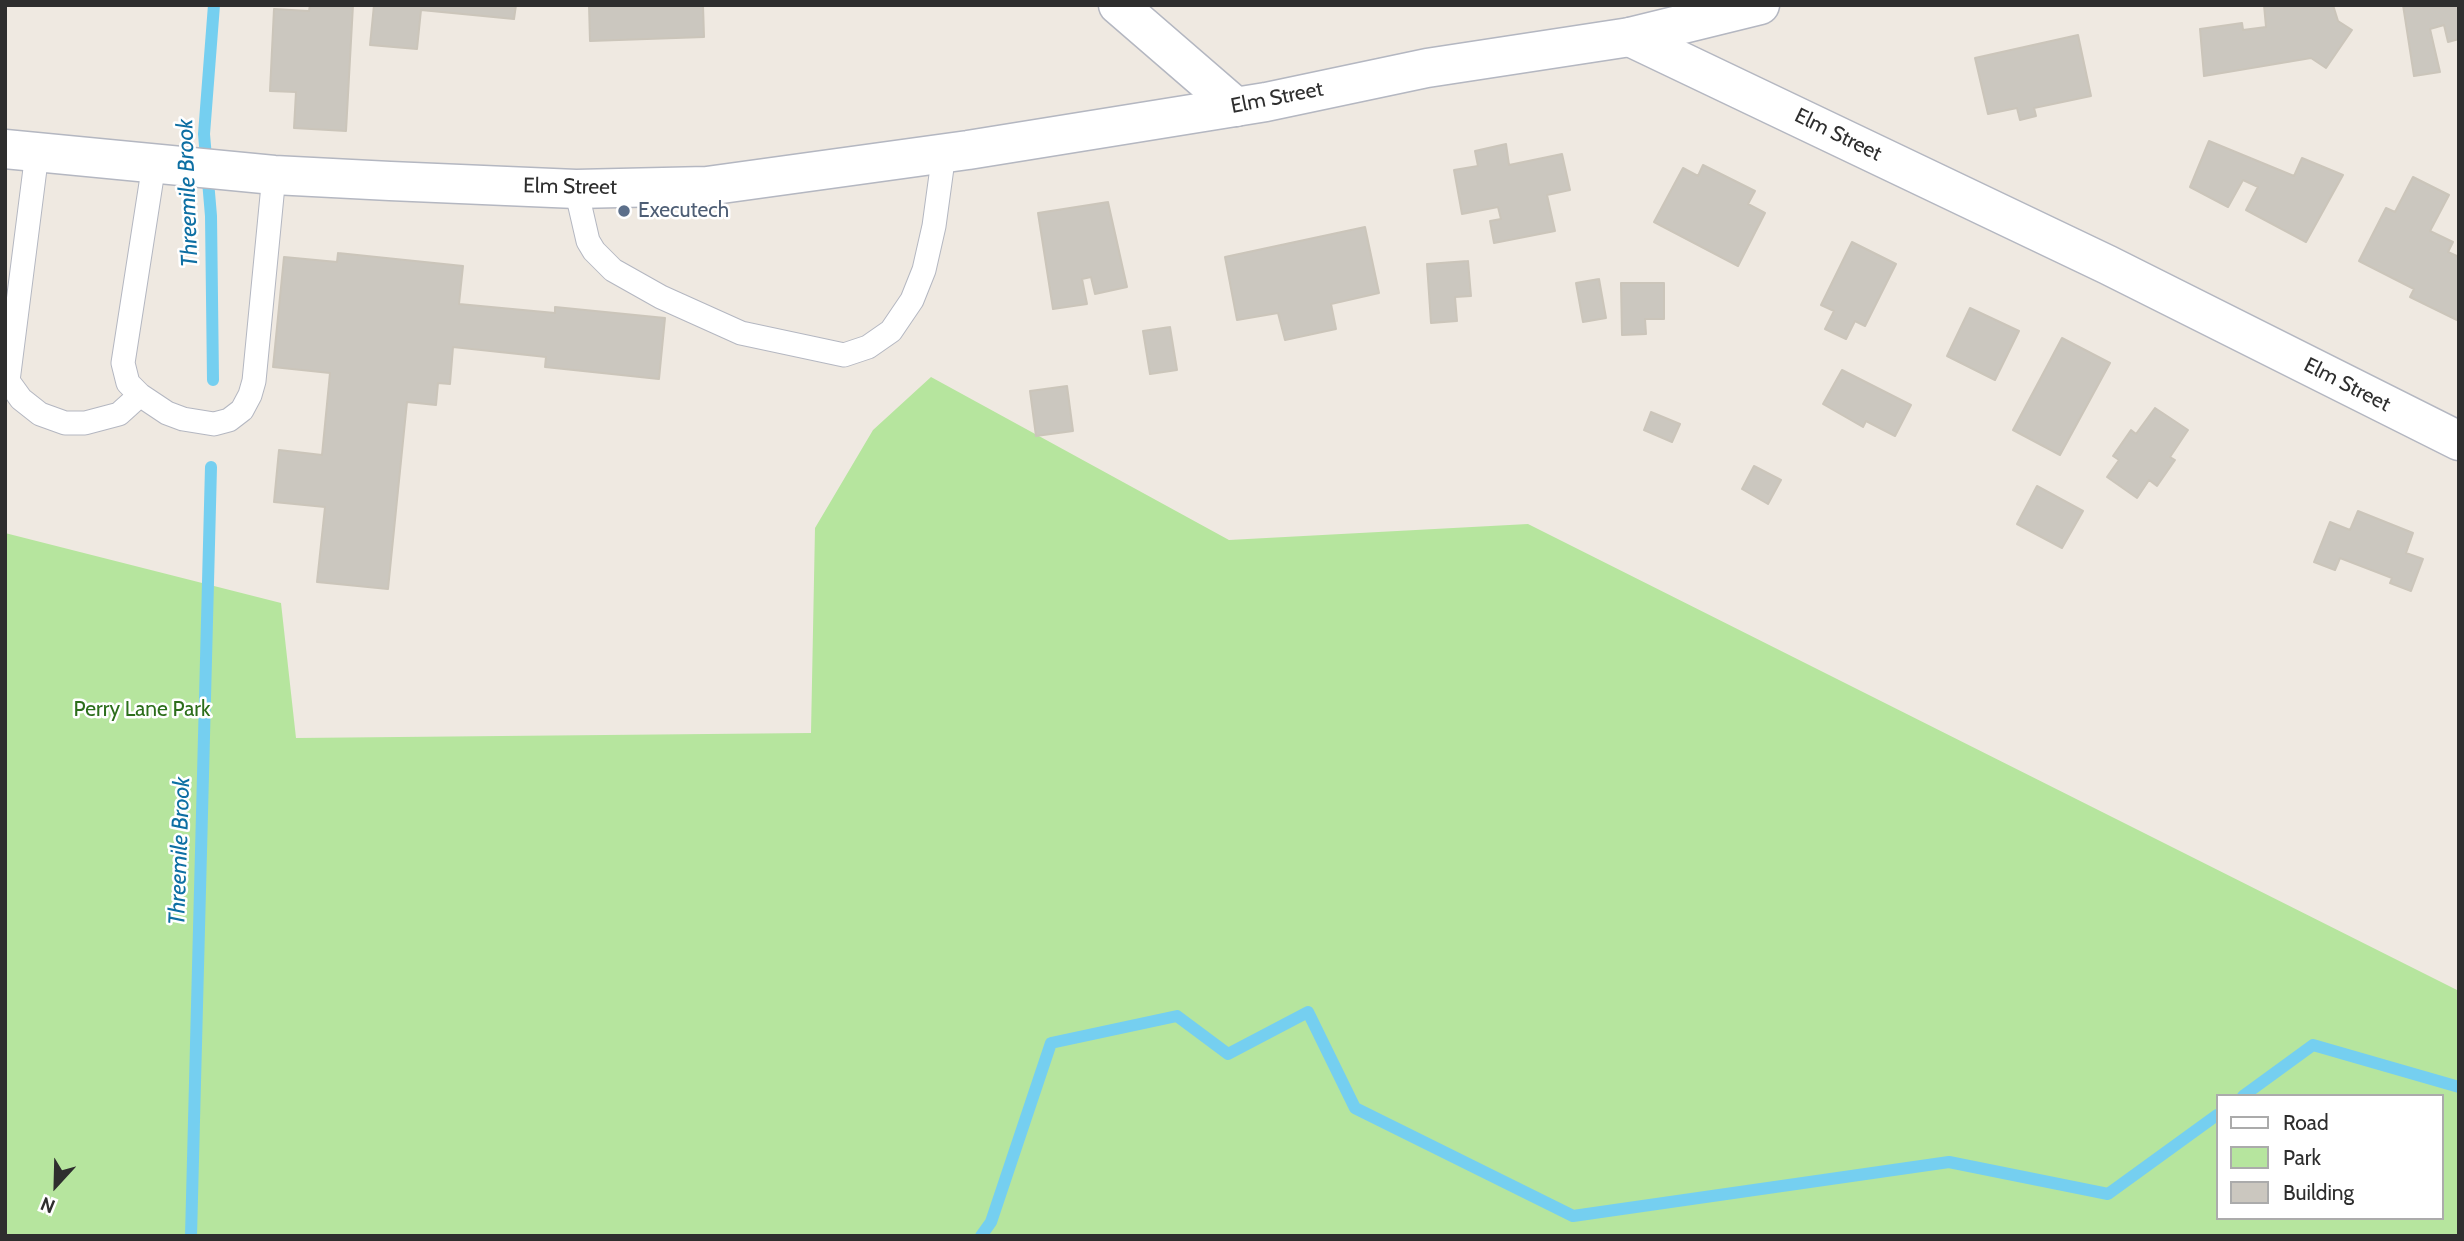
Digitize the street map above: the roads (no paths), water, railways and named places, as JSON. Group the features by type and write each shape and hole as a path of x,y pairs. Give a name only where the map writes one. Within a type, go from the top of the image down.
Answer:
{"street":[{"path":"1118,5 1236,107"},
{"path":"1630,37 1760,5"},
{"name":"Elm Street","path":"21,151 274,175 576,189 707,187 1236,107 1427,68 1630,37 2108,265 2459,441"}],"lane":[{"path":"21,151 8,381 21,399 40,414 65,423 85,423 119,414 140,395"},
{"path":"576,189 586,236 594,251 613,270 661,298 741,333 844,355 868,346 891,331 912,300 924,270 934,226 944,153"},
{"path":"170,166 123,363 128,383 140,395 175,416 215,424 229,420 242,410 254,381 274,175"}],"waterway":[{"name":"Threemile Brook","path":"213,380 211,216 204,134 214,5"},
{"name":"Threemile Brook","path":"191,1236 211,467"},
{"path":"981,1236 991,1222 1051,1043 1177,1016 1228,1054 1308,1012 1355,1108 1573,1216 1949,1162 2108,1194 2216,1116"},
{"path":"2246,1094 2313,1045 2459,1087"}],"place":[{"name":"Executech","path":"624,211"}],"park label":[{"name":"Perry Lane Park","path":"142,710"}]}
